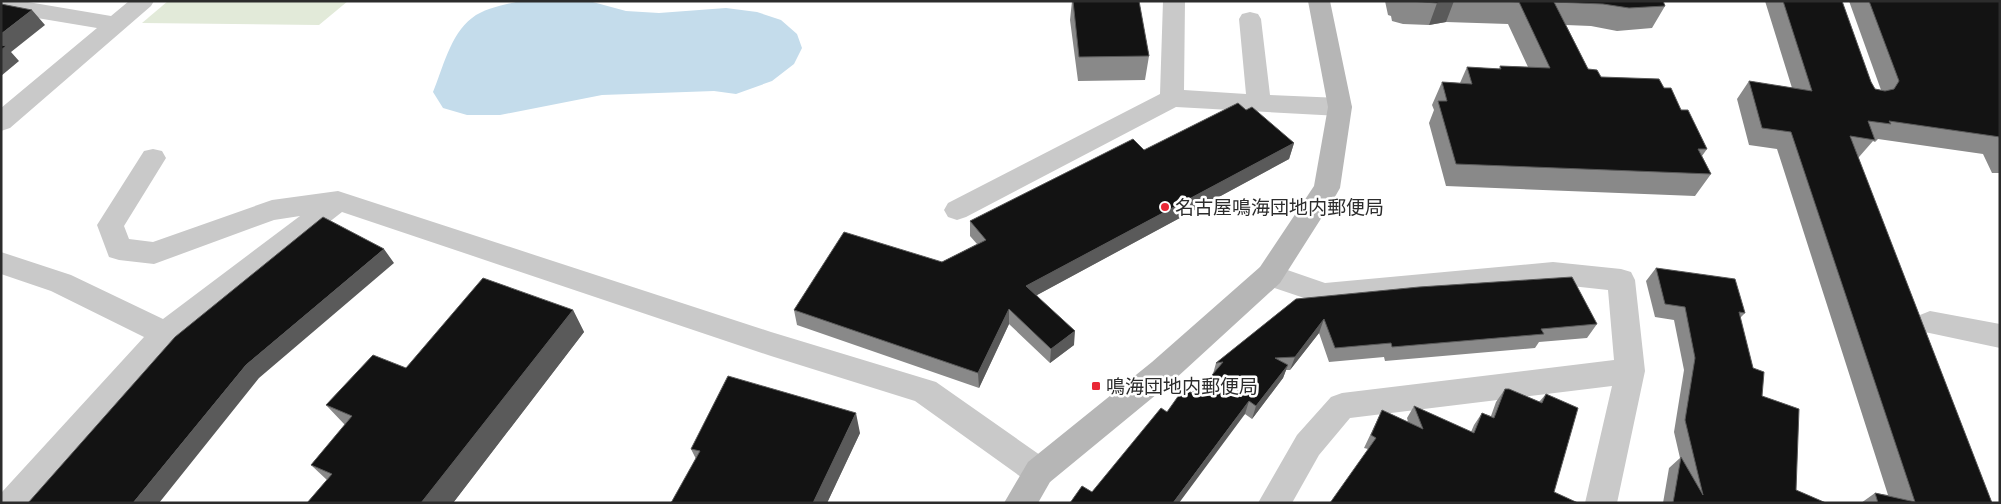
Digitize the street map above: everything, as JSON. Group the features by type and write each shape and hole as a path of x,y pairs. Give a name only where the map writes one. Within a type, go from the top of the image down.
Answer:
{"street":[{"path":"1,122 143,1"},
{"path":"1172,98 1174,1"},
{"path":"1020,503 1039,472 1163,371 1270,275 1328,188 1340,107 1319,1"},
{"path":"1,5 116,24"},
{"path":"1250,20 1259,103"},
{"path":"957,210 1172,98 1340,107"},
{"path":"153,158 110,225 119,249 154,253 272,210 338,201 771,344 925,391 1039,472"},
{"path":"14,503 165,334 338,201"},
{"path":"1,263 61,283 165,334"},
{"path":"1270,275 1325,294 1553,273 1621,280 1630,371 1601,503"},
{"path":"1930,323 2000,336"},
{"path":"1274,503 1308,446 1342,406 1630,371"}],"green space":[{"path":"168,1 348,1 319,25 142,23"}],"water":[{"path":"520,1 589,1 626,11 659,13 726,8 757,12 781,20 797,34 802,48 794,64 772,81 736,94 714,91 602,95 500,115 467,115 443,108 433,92 448,52 458,33 464,25 477,15 495,7"}],"building":[{"path":"1073,1 1139,1 1149,56 1079,57"},
{"path":"1409,1 1445,1 1437,3"},
{"path":"1501,1 1663,1 1665,6 1629,8 1603,4 1554,2 1588,69 1597,70 1601,77 1659,79 1664,88 1671,88 1681,110 1688,110 1707,149 1698,149 1711,174 1456,164 1438,101 1447,101 1442,82 1472,84 1467,67 1501,69 1500,66 1550,68 1519,2"},
{"path":"1783,1 1842,1 1871,82 1875,89 1885,91 1894,89 1899,81 1869,1 2000,1 2000,137 1889,121 1891,124 1868,121 1875,140 1850,136 1992,503 1878,503 1875,493 1915,502 1791,132 1762,128 1749,81 1812,91"},
{"path":"1,4 32,10 1,34"},
{"path":"1238,103 1246,110 1252,107 1294,143 1026,286 1075,331 1051,349 1009,309 978,373 794,310 844,232 942,262 986,240 970,221 1133,139 1144,150"},
{"path":"323,217 384,249 246,365 133,503 28,503 175,337"},
{"path":"1656,268 1735,279 1745,313 1739,312 1753,368 1764,372 1762,396 1799,409 1796,490 1826,503 1673,503 1681,457 1703,495 1685,420 1695,358 1685,307 1665,304"},
{"path":"1572,277 1597,324 1541,329 1544,334 1392,347 1391,343 1335,348 1324,319 1295,357 1275,358 1288,365 1256,406 1249,401 1173,503 1070,503 1082,486 1092,492 1161,408 1167,412 1184,388 1192,393 1203,379 1207,381 1223,362 1216,363 1296,299 1419,287"},
{"path":"483,278 573,310 421,503 307,503 332,474 311,465 352,416 326,405 373,355 406,368"},
{"path":"728,376 856,413 813,503 671,503 700,451 691,449"},
{"path":"1505,389 1542,403 1546,394 1578,408 1554,492 1578,503 1330,503 1376,438 1371,435 1382,410 1423,429 1414,406 1474,433 1482,413 1494,418"}],"place":[{"name":"名古屋鳴海団地内郵便局","path":"1165,207"},
{"name":"鳴海団地内郵便局","path":"1096,386"}]}
